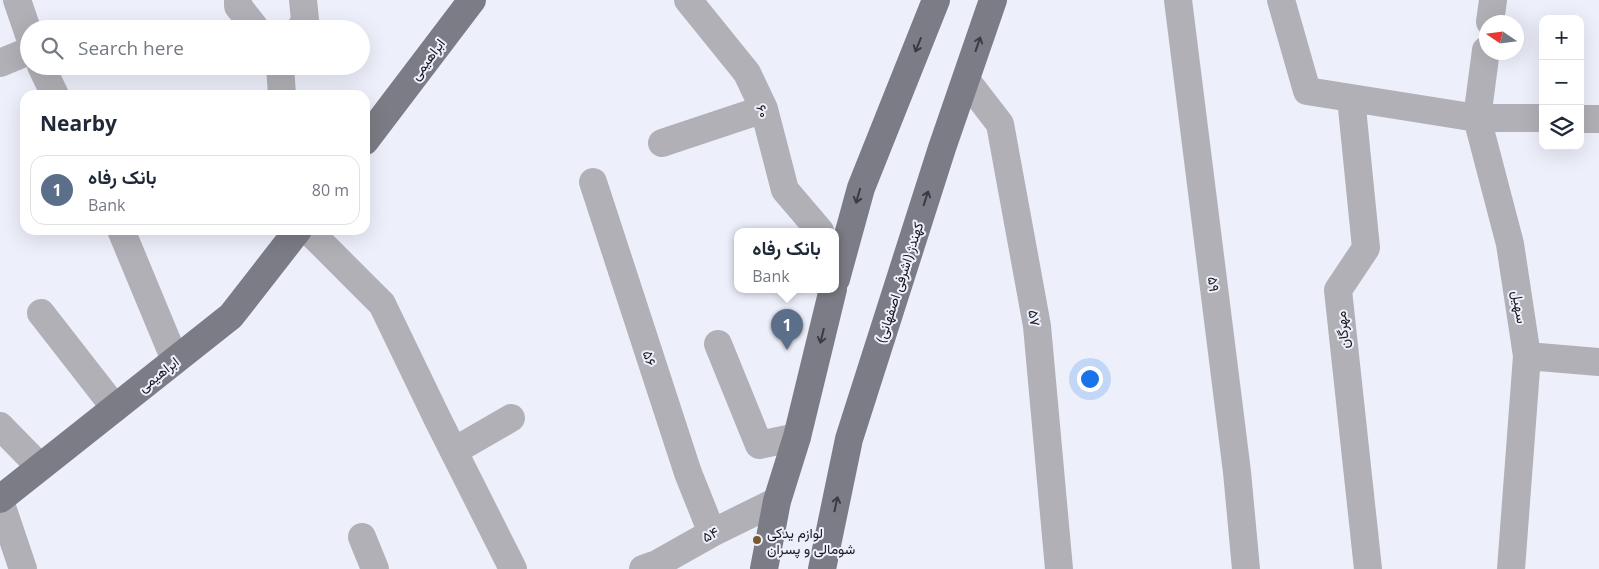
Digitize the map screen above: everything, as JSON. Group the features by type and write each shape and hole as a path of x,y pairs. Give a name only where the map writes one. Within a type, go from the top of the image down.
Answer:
{"main road":[{"name":"ابراهیمی","path":"370,135 472,0"},
{"path":"839,258 861,188 936,0"},
{"name":"کهندژ (اشرفی اصفهانی)","path":"824,567 849,439 942,148 993,0"},
{"name":"ابراهیمی","path":"0,500 231,316 294,235"},
{"path":"764,569 777,501 797,437 832,293"}],"street":[{"path":"17,0 24,20"},
{"path":"238,0 238,6 249,20"},
{"path":"303,0 305,20"},
{"name":"۵۹","path":"1178,0 1237,472 1246,569"},
{"path":"1282,0 1307,91 1477,118 1539,118"},
{"path":"1491,15 1493,0"},
{"name":"۶۰","path":"696,2 747,73 764,109 785,190 817,228"},
{"path":"0,63 20,55"},
{"name":"سهیل","path":"1485,60 1477,118 1510,244 1527,356 1511,569"},
{"path":"45,75 53,90"},
{"path":"281,75 282,90"},
{"name":"۵۷","path":"966,80 1000,124 1037,326 1059,569"},
{"name":"مهرگان","path":"1351,98 1366,248 1338,290 1368,569"},
{"path":"662,144 764,109"},
{"path":"1584,119 1599,119"},
{"name":"۵۶","path":"593,182 676,437 712,533"},
{"path":"123,235 175,360"},
{"path":"313,235 382,304 513,569"},
{"path":"41,313 115,408"},
{"path":"718,344 759,445 797,437"},
{"path":"1527,356 1599,362"},
{"path":"454,451 511,418"},
{"path":"0,426 40,467"},
{"path":"0,500 23,569"},
{"name":"۵۴","path":"644,569 777,501"},
{"path":"362,537 375,569"}],"place":[{"name":"بانک رفاه","path":"787,350"},
{"name":"لوازم یدکی شومالی و پسران","path":"757,540"}]}
